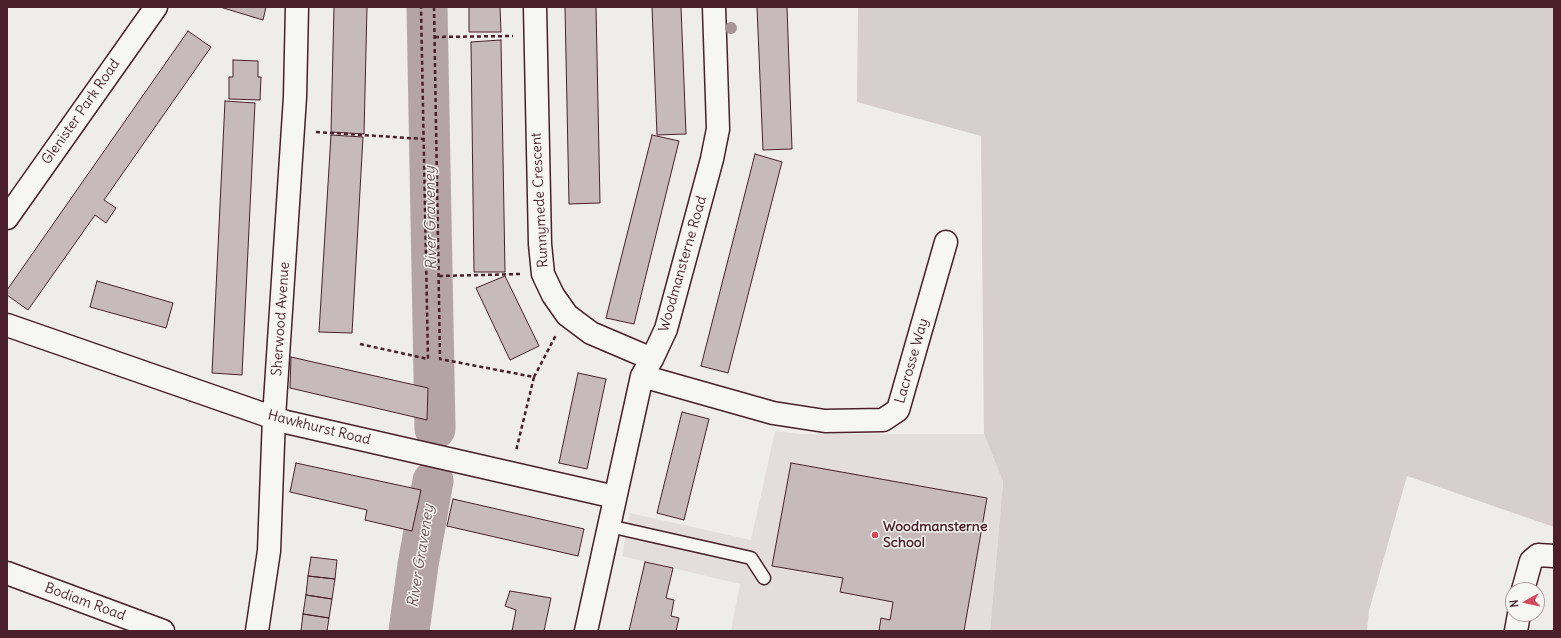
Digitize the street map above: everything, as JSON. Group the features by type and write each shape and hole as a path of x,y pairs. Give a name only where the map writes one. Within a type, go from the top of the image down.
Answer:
{"street":[{"name":"Glenister Park Road","path":"7,218 156,7"},
{"name":"Sherwood Avenue","path":"257,631 269,551 274,417 293,131 297,7"},
{"name":"Runnymede Crescent","path":"534,7 540,244 543,274 553,295 567,315 591,333 647,367"},
{"name":"Woodmansterne Road","path":"586,631 615,496 647,367 666,329 712,159 718,129 714,7"},
{"name":"Lacrosse Way","path":"647,367 772,413 825,421 883,420 898,410 946,242"},
{"name":"Hawkhurst Road","path":"7,325 286,422 615,496"},
{"path":"1525,582 1531,561 1538,555 1554,556"},
{"name":"Bodiam Road","path":"7,573 163,631"}],"lane":[{"path":"609,526 751,558 764,578"}],"path":[{"path":"360,344 428,359 420,7"},
{"path":"434,7 440,359 534,377"},
{"path":"435,37 535,36"},
{"path":"293,131 424,139"},
{"path":"439,276 543,274"},
{"path":"511,473 534,377 567,315"}],"shaded area":[{"path":"858,7 1554,7 1554,527 1407,476 1369,611 1367,631 990,631 1003,482 984,434 981,136 857,102"},
{"name":"Woodmansterne School","path":"775,431 799,434 984,434 1003,482 990,631 731,631 740,584 622,556 630,513 751,540"}],"building":[{"path":"220,7 266,7 263,20"},
{"path":"334,7 367,7 364,134 331,132"},
{"path":"469,7 500,7 501,32 469,32"},
{"path":"565,7 596,7 600,203 569,204"},
{"path":"652,7 681,7 686,134 657,135"},
{"path":"757,7 787,7 792,149 763,150"},
{"path":"188,31 211,47 104,200 116,208 106,223 95,215 28,310 7,295 7,290"},
{"path":"501,40 505,272 474,272 471,42"},
{"path":"233,60 258,61 258,77 261,77 260,100 229,99 229,77 233,77"},
{"path":"225,101 255,103 242,375 212,373"},
{"path":"331,135 363,137 352,333 319,332"},
{"path":"652,135 679,141 634,324 606,318"},
{"path":"755,154 782,162 728,373 701,366"},
{"path":"505,276 539,346 510,360 476,288"},
{"path":"97,281 173,303 166,328 90,307"},
{"path":"291,357 428,388 427,420 290,388"},
{"path":"578,373 606,379 587,469 559,463"},
{"path":"682,412 709,419 684,520 657,513"},
{"path":"296,463 421,490 412,531 365,520 367,510 290,492"},
{"path":"791,463 987,498 964,631 879,631 881,618 890,620 893,602 840,592 843,578 772,566"},
{"path":"453,499 584,529 578,556 447,526"},
{"path":"311,557 337,560 335,579 308,576"},
{"path":"645,562 673,568 666,598 674,600 671,616 679,618 676,631 629,631"},
{"path":"308,576 335,579 332,599 306,595"},
{"path":"510,591 551,598 544,631 512,631 516,610 505,606"},
{"path":"306,595 332,599 329,618 303,614"},
{"path":"303,614 329,618 327,631 301,631"}],"waterway":[{"name":"River Graveney","path":"427,7 435,429"},
{"name":"River Graveney","path":"409,631 418,565 433,481"}],"place":[{"name":"Woodmansterne School","path":"875,535"}]}
